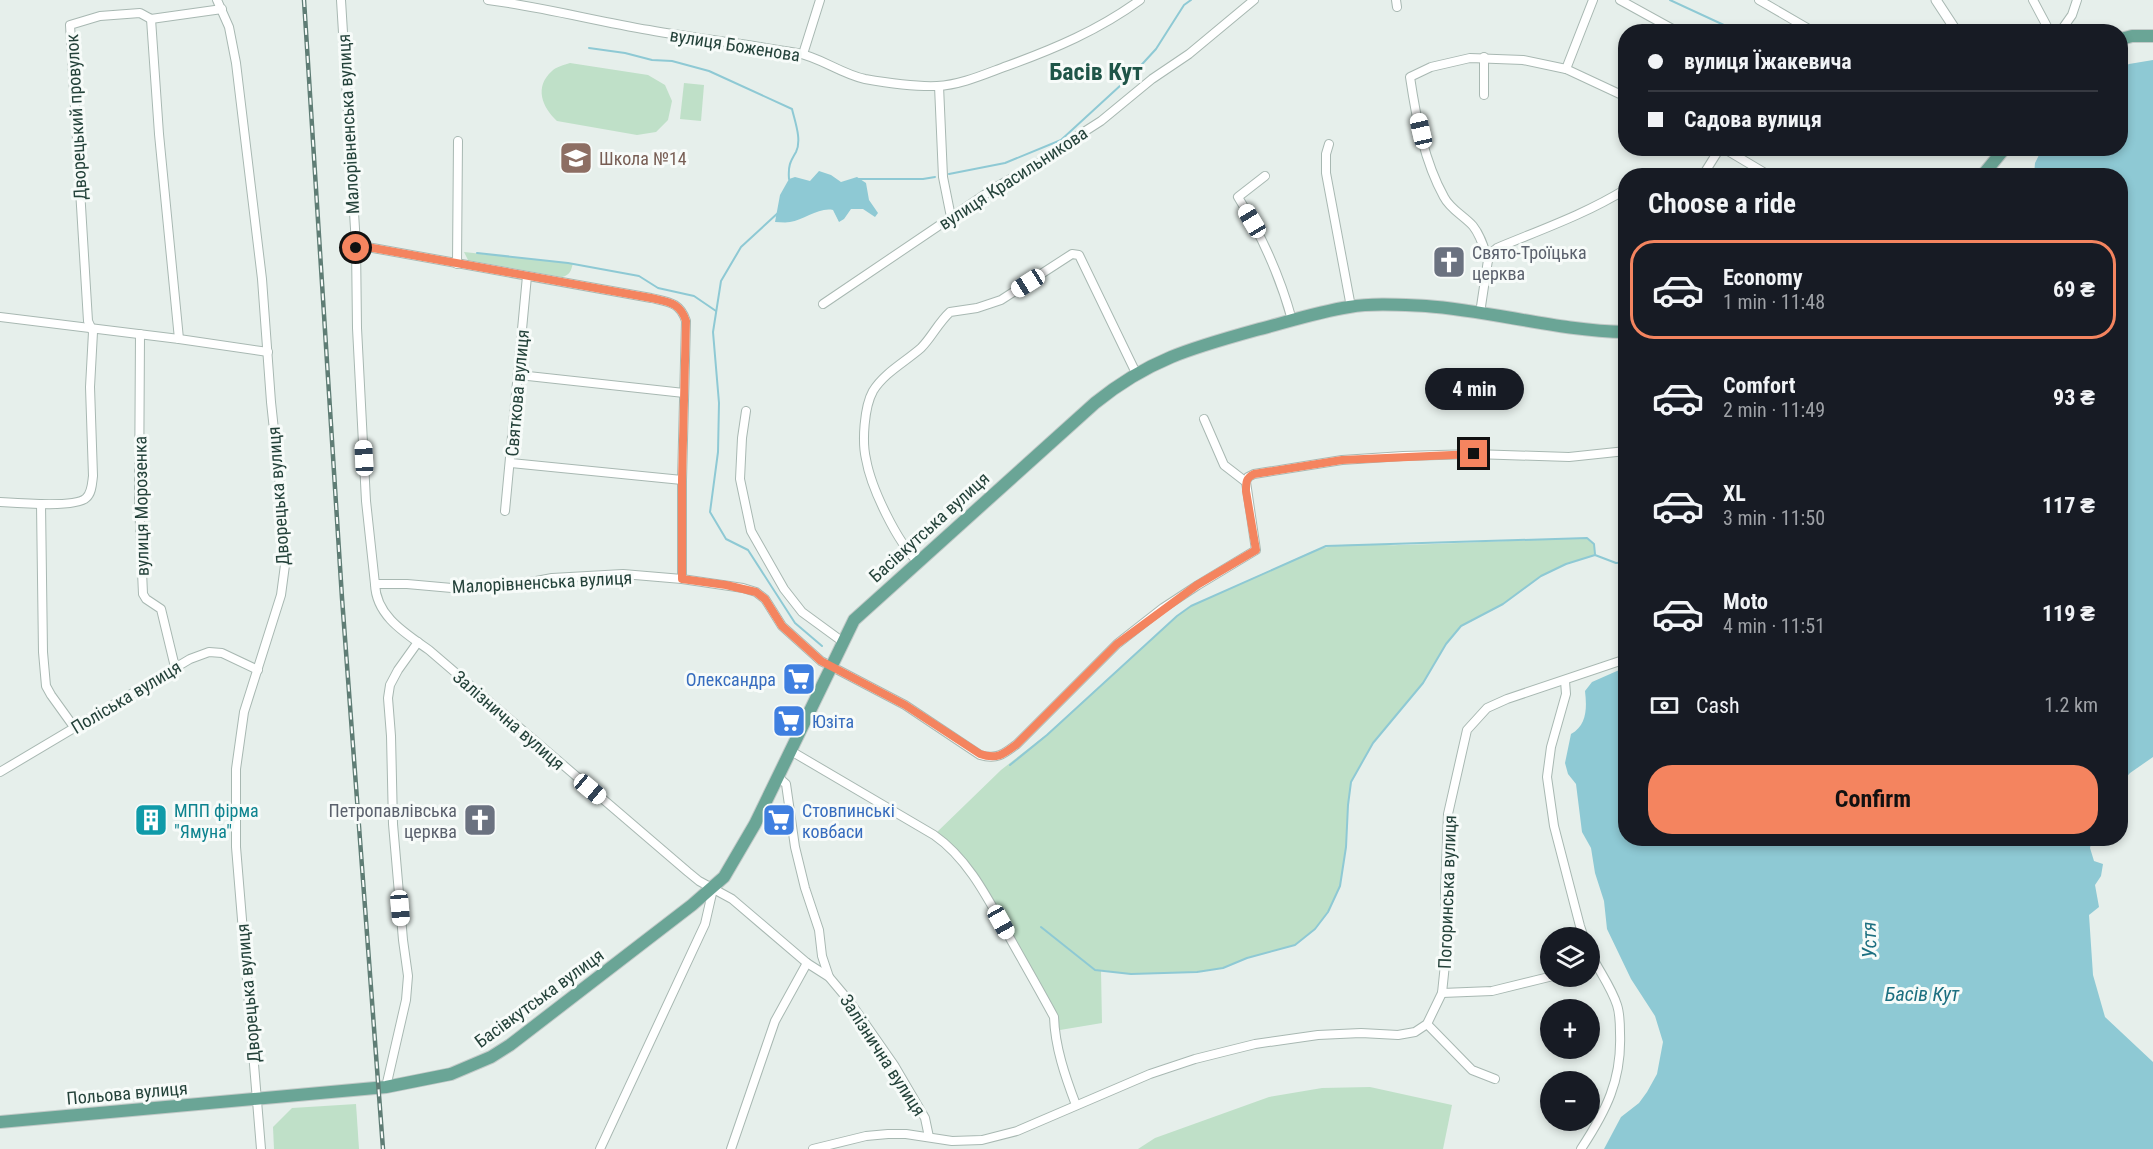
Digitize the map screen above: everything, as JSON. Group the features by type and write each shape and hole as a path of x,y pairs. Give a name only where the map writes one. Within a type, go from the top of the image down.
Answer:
{"main road":[{"path":"2128,37 2153,36"},
{"path":"1989,168 1998,156"},
{"name":"Басівкутська вулиця","path":"257,1099 386,1087 451,1074 491,1057 540,1023 713,889 724,877 778,777 854,620 1095,403 1136,373 1154,363 1201,345 1351,306 1428,306 1618,331"},
{"name":"Польова вулиця","path":"0,1122 257,1099"}],"street":[{"name":"Дворецька вулиця","path":"217,0 229,27 236,63 262,279 271,402 283,513 285,565 281,595 244,712 236,769 236,848 261,1149"},
{"name":"Малорівненська вулиця","path":"341,0 356,245 357,328 366,501 375,584 407,584 463,589 500,588 552,578 623,574 682,579 756,592 765,599 782,626 830,667 905,705 980,754 992,758 1001,756 1017,744 1117,644 1197,585 1256,550 1249,515 1246,482"},
{"name":"вулиця Боженова","path":"489,0 533,6 574,17 651,31 803,54 834,69 861,78 891,84 939,86 977,78 1061,46 1101,26 1140,0"},
{"path":"803,54 820,0"},
{"name":"вулиця Красильникова","path":"823,304 951,217 1021,172 1052,156 1101,121 1152,79 1189,54 1254,0"},
{"path":"1566,69 1593,0"},
{"path":"1620,0 1664,24"},
{"path":"1759,0 1800,24"},
{"path":"1936,0 1952,24"},
{"path":"2034,0 2046,24"},
{"path":"2066,24 2072,15 2077,0"},
{"name":"Дворецький провулок","path":"41,504 81,501 88,497 92,489 93,476 90,387 93,332 88,321 70,25 100,16 140,13 151,19 222,9"},
{"path":"151,19 159,134 179,339"},
{"path":"1484,57 1484,95"},
{"path":"1488,260 1482,240 1474,227 1445,199 1437,182 1421,131 1410,77 1456,61 1484,57 1523,60 1566,69 1618,93"},
{"path":"939,86 943,177 951,217"},
{"path":"458,264 459,141"},
{"path":"1329,144 1326,173 1351,306"},
{"path":"1736,156 1756,168"},
{"path":"1265,176 1238,197 1264,242 1292,320"},
{"path":"1480,313 1491,253 1497,248 1598,205 1618,194"},
{"path":"356,245 651,298 674,304 683,310 686,321 682,579"},
{"path":"918,562 910,554 892,526 868,471 865,456 866,416 868,404 879,383 922,347 950,312 976,308 1000,300 1072,254 1079,255 1136,373"},
{"name":"Святкова вулиця","path":"505,511 527,276"},
{"path":"0,317 268,352"},
{"name":"вулиця Морозенка","path":"140,334 140,502 143,594 146,599 161,609 174,667"},
{"path":"519,375 684,393"},
{"path":"746,411 740,479 751,531 784,589 802,612 843,642"},
{"path":"1204,419 1224,465 1246,482 1248,477 1254,474 1342,460 1474,454 1569,457 1618,452"},
{"path":"510,463 682,480"},
{"path":"0,502 41,504 43,652 46,686 74,728"},
{"name":"Залізнична вулиця","path":"375,584 375,596 387,616 679,865 713,889 732,899 807,963 828,977 850,1002 894,1065 925,1118 929,1137"},
{"path":"386,1087 406,1000 408,976 393,824 388,698 390,685 398,670 418,642"},
{"name":"Поліська вулиця","path":"0,772 174,667 209,652 222,654 258,670"},
{"name":"Погоринська вулиця","path":"1427,1023 1442,993 1447,945 1445,892 1448,814 1467,730 1487,708 1507,699 1618,662"},
{"path":"1565,681 1566,694 1551,747 1547,777 1554,826 1580,927"},
{"path":"791,752 934,835 960,858 1001,922 1054,1017 1054,1031 1076,1105"},
{"name":"Залізнична вулиця","path":"778,777 786,784 795,848 819,930 822,956 828,977"},
{"name":"Басівкутська вулиця","path":"600,1149 705,924 713,889"},
{"path":"731,1149 776,1021 807,963"},
{"path":"1581,1149 1607,1107 1614,1087 1620,1051 1618,1006 1600,968"},
{"path":"1442,993 1492,991 1540,979"},
{"path":"813,1149 866,1136 906,1134 952,1142 1000,1137 1150,1074 1195,1059 1245,1047 1318,1035 1361,1033 1398,1035 1415,1032 1427,1023 1472,1070 1495,1079"}],"green space":[{"path":"570,63 648,75 665,85 672,101 668,120 656,132 637,135 557,121 544,103 543,84 546,77 554,70"},
{"path":"684,83 704,85 701,121 680,119"},
{"path":"464,252 573,263 570,272 562,277 468,260"},
{"path":"1587,538 1594,544 1595,555 1566,564 1541,576 1503,604 1461,626 1446,644 1423,683 1373,743 1351,782 1346,847 1340,886 1328,912 1315,929 1295,945 1247,958 1223,968 1197,972 1131,974 1101,970 1102,1023 1054,1031 1054,1017 965,864 934,835 1001,770 1047,734 1177,616 1191,606 1313,551 1346,545"},
{"path":"1370,1087 1452,1105 1443,1149 1138,1149 1155,1138 1269,1097 1322,1088"},
{"path":"356,1104 359,1149 274,1149 273,1127 292,1108"}],"water":[{"path":"2153,60 2153,757 2128,775 2128,168 2035,168 2038,156 2128,156 2129,64"},
{"path":"819,171 841,182 857,177 866,183 869,200 878,213 875,217 863,209 851,209 839,222 833,210 828,210 795,221 775,222 780,195 789,179 795,177 810,181"},
{"name":"Басів Кут","path":"1618,671 1618,846 2090,846 2094,861 2103,864 2101,876 2095,885 2099,907 2089,915 2093,975 2105,1017 2153,1062 2153,1149 1604,1149 1621,1117 1639,1103 1657,1074 1663,1042 1655,1016 1631,979 1607,929 1604,901 1595,873 1591,848 1582,832 1576,784 1568,774 1565,763 1571,734 1580,726 1585,715 1585,691 1592,682"}],"waterway":[{"path":"949,174 1005,163 1061,140 1134,73 1156,49 1184,5 1191,0"},
{"path":"1670,0 1722,24"},
{"path":"589,48 625,53 652,60 672,61 709,71 792,109 798,147 790,164 789,179"},
{"path":"859,179 935,177"},
{"path":"779,212 741,247 721,281 713,332 719,403 718,452 710,512 726,539 748,550 795,623 822,646"},
{"path":"477,253 568,263 639,276 658,288 694,296 716,311"},
{"path":"1010,765 1047,735 1177,616 1191,606 1326,546 1587,538 1594,544 1595,554"},
{"path":"1041,927 1095,970 1131,974 1197,972 1223,968 1247,958 1295,945 1315,929 1328,912 1340,886 1346,847 1351,782 1373,743 1423,683 1446,644 1461,626 1503,604 1541,576 1566,564 1595,555 1618,563"}],"railway":[{"path":"304,0 342,598 383,1149"}],"place":[{"name":"Школа №14","path":"576,158"},
{"name":"Свято-Троїцька церква","path":"1449,262"},
{"name":"Олександра","path":"799,679"},
{"name":"Юзіта","path":"789,721"},
{"name":"МПП фірма \"Ямуна\"","path":"151,820"},
{"name":"Петропавлівська церква","path":"480,820"},
{"name":"Стовпинські ковбаси","path":"779,820"}],"district":[{"name":"Басів Кут","path":"1096,72"}],"route":[{"path":"356,248 356,245 651,298 674,304 683,310 686,321 682,579 756,592 765,599 782,626 821,661 905,705 980,754 992,758 1001,756 1017,744 1117,644 1197,585 1256,550 1246,491 1248,477 1309,464 1342,460 1474,454"}],"water label":[{"name":"Устя","path":"1869,940"}]}
